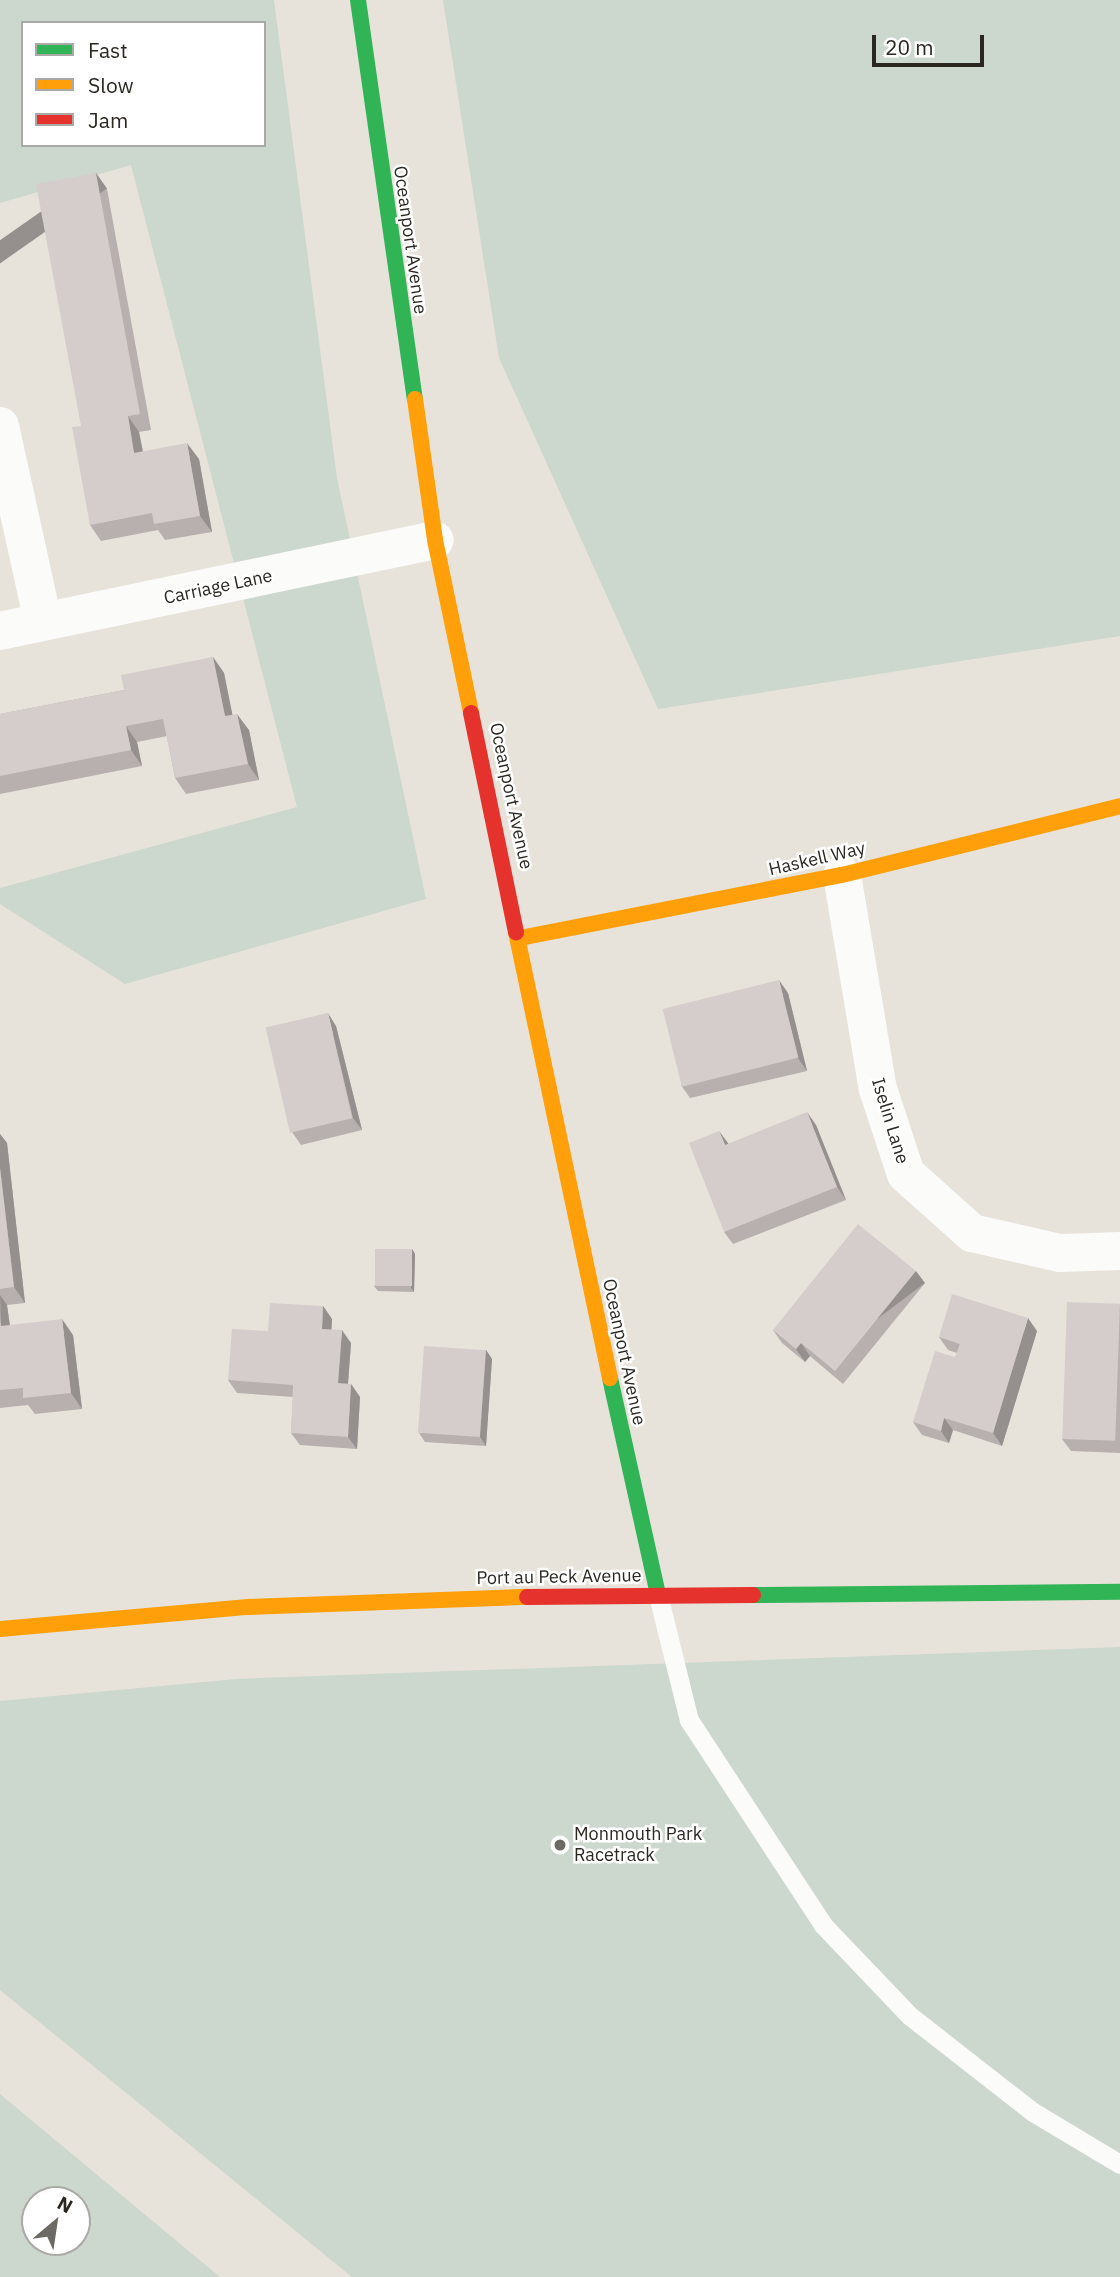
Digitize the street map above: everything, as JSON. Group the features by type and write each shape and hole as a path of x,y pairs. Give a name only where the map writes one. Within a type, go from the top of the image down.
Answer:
{"street":[{"name":"Oceanport Avenue","path":"358,0 435,540 520,938 593,1303 658,1595"},
{"path":"0,426 43,621"},
{"name":"Carriage Lane","path":"0,631 435,540"},
{"name":"Haskell Way","path":"520,938 842,875 1120,806"},
{"name":"Iselin Lane","path":"842,875 878,1089 906,1174 972,1233 1060,1253 1120,1251"},
{"name":"Port au Peck Avenue","path":"0,1629 275,1606 658,1595 1120,1592"}],"lane":[{"path":"658,1595 689,1720 823,1925 909,2016 1033,2112 1120,2164"}],"shaded area":[{"path":"0,0 274,0 337,478 426,899 125,984 0,904 0,888 297,807 131,165 0,203"},
{"path":"443,0 1120,0 1120,636 658,709 499,358"},
{"name":"Monmouth Park Racetrack","path":"1120,1647 1120,2277 352,2277 0,1990 0,1701 236,1679"},
{"path":"0,2094 220,2277 0,2277"}],"building":[{"path":"96,173 140,414 128,416 134,453 187,443 200,516 154,524 152,513 90,525 72,427 81,426 36,184"},
{"path":"213,657 225,716 237,714 248,764 175,778 163,719 126,726 131,750 0,776 0,714 124,690 121,675"},
{"path":"779,980 798,1058 682,1087 663,1009"},
{"path":"328,1013 352,1118 290,1133 266,1027"},
{"path":"807,1112 837,1187 724,1232 689,1143 719,1131 725,1145"},
{"path":"0,1168 14,1287 0,1289"},
{"path":"858,1224 916,1271 835,1371 801,1343 796,1349 773,1330"},
{"path":"375,1249 412,1249 412,1286 375,1286"},
{"path":"952,1294 1028,1318 993,1433 944,1418 941,1431 913,1422 935,1351 955,1357 960,1344 939,1337"},
{"path":"1067,1302 1120,1304 1115,1441 1062,1439"},
{"path":"270,1303 323,1306 322,1329 342,1330 338,1383 351,1384 348,1437 291,1433 293,1385 228,1380 232,1329 268,1331"},
{"path":"62,1319 71,1393 23,1398 23,1388 0,1390 0,1321 1,1326"},
{"path":"424,1346 486,1350 480,1437 418,1433"}],"traffic: fast":[{"path":"358,0 415,399"},
{"path":"610,1378 658,1595"},
{"path":"753,1595 1120,1592"}],"traffic: slow":[{"path":"415,399 435,540 471,713"},
{"path":"520,938 842,875 1120,806"},
{"path":"516,932 610,1378"},
{"path":"0,1629 248,1607 527,1597"}],"traffic: jam":[{"path":"471,713 516,932"},
{"path":"527,1597 753,1595"}],"place":[{"name":"Monmouth Park Racetrack","path":"560,1845"}]}
